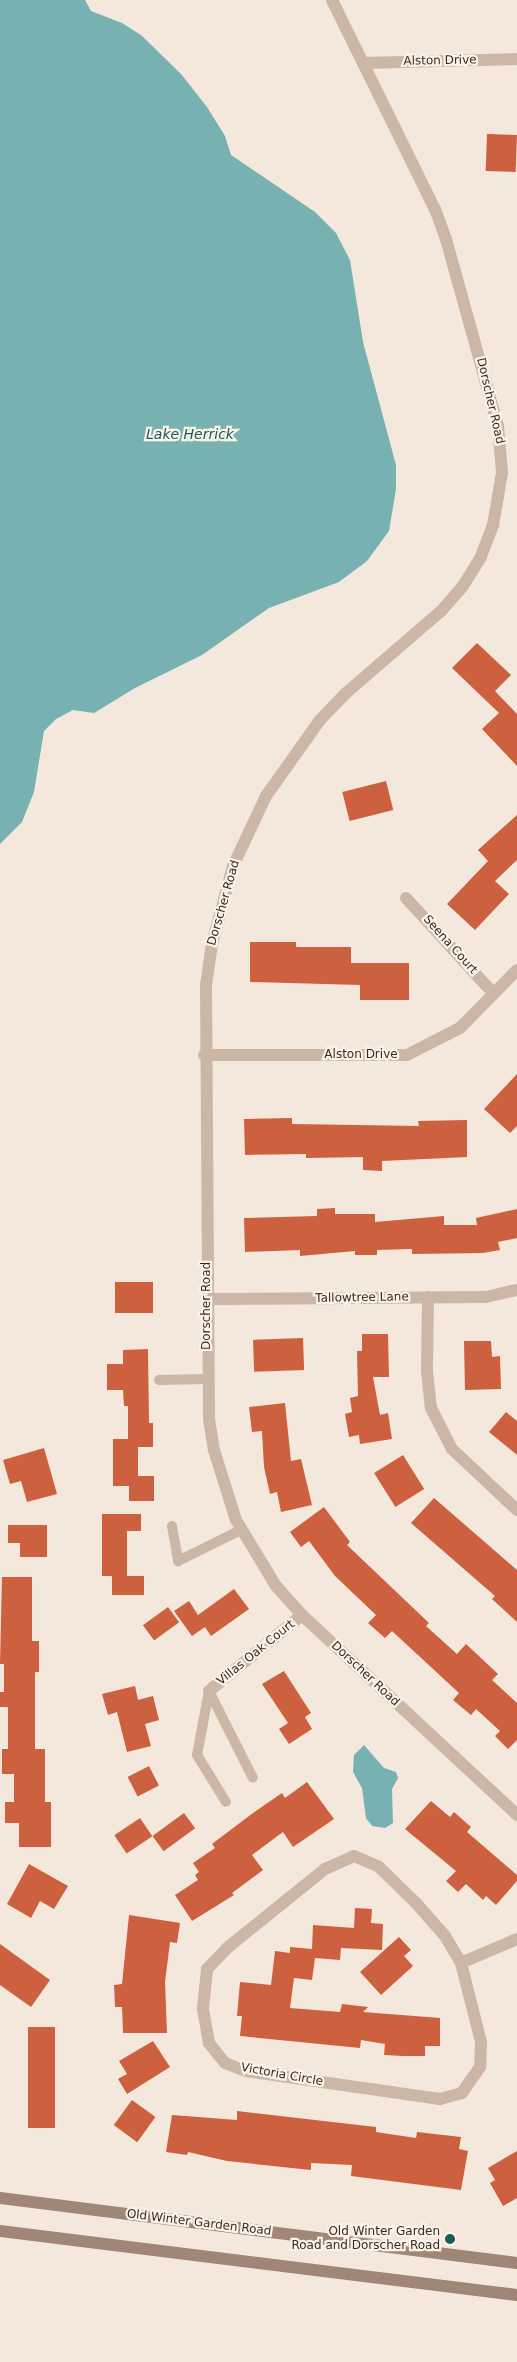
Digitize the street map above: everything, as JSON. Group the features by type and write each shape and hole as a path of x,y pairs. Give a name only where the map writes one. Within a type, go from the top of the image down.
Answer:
{"main road":[{"name":"Old Winter Garden Road","path":"0,2198 517,2263"},
{"path":"0,2231 517,2295"}],"street":[{"name":"Dorscher Road","path":"332,0 435,209 446,239 498,426 502,449 499,503 481,557 463,586 414,635 346,693 296,752 266,796 233,866 212,944 206,985 204,1054 207,1379 214,1450 241,1530 276,1586 302,1615 517,1815"},
{"name":"Alston Drive","path":"363,63 517,59"},
{"name":"Seena Court","path":"406,898 493,993"},
{"name":"Alston Drive","path":"204,1054 407,1055 460,1028 517,970"},
{"name":"Tallowtree Lane","path":"207,1299 486,1297 517,1290"},
{"path":"428,1297 427,1371 430,1408 452,1449 517,1510"},
{"name":"Villas Oak Court","path":"209,1691 302,1615"},
{"name":"Victoria Circle","path":"354,1856 378,1866 416,1902 446,1936 461,1964 481,2042 480,2067 462,2093 440,2099 246,2072 225,2063 209,2043 203,2008 207,1970 227,1948 326,1869 354,1856"},
{"path":"461,1964 517,1939"}],"lane":[{"path":"159,1380 207,1379"},
{"path":"172,1526 178,1561 241,1530"},
{"path":"209,1691 253,1778"},
{"path":"209,1691 197,1755 226,1802"}],"water":[{"name":"Lake Herrick","path":"0,0 85,0 91,11 122,23 141,35 181,74 207,107 225,136 231,155 315,212 336,233 350,260 363,342 396,465 396,489 389,531 367,561 339,582 269,608 202,655 135,688 94,713 73,710 56,719 44,731 34,792 22,822 0,844"},
{"path":"364,1745 384,1768 396,1772 398,1778 392,1789 393,1823 385,1828 372,1826 366,1818 362,1788 353,1772 354,1755"}],"building":[{"path":"487,134 517,135 516,172 486,171"},
{"path":"477,643 511,675 495,691 517,714 517,766 482,729 499,713 452,668"},
{"path":"386,781 393,810 350,821 342,792"},
{"path":"517,815 517,860 495,881 509,894 475,930 447,904 488,861 478,850"},
{"path":"250,942 296,942 296,947 351,947 351,963 409,963 409,1000 360,1000 360,985 250,982"},
{"path":"517,1074 517,1126 510,1133 484,1109"},
{"path":"292,1118 292,1124 419,1126 418,1121 467,1120 467,1157 382,1161 382,1171 363,1170 363,1157 306,1158 306,1154 245,1155 244,1119"},
{"path":"335,1208 335,1214 375,1214 375,1222 444,1216 444,1225 477,1225 476,1218 517,1209 517,1238 498,1242 500,1250 483,1253 412,1254 412,1249 377,1250 377,1255 355,1255 355,1251 300,1256 300,1250 245,1252 244,1218 317,1216 317,1209"},
{"path":"115,1282 153,1282 153,1313 115,1313"},
{"path":"362,1334 388,1334 389,1377 373,1377 380,1415 388,1413 392,1439 360,1444 359,1435 349,1437 345,1414 352,1412 350,1398 358,1396 357,1351 362,1351"},
{"path":"303,1338 304,1370 254,1372 253,1340"},
{"path":"464,1341 491,1341 492,1357 500,1356 501,1389 465,1390"},
{"path":"148,1349 149,1423 153,1423 153,1447 138,1447 138,1476 154,1476 154,1501 129,1501 129,1486 113,1486 113,1439 128,1439 128,1406 124,1406 123,1390 107,1390 107,1364 123,1364 123,1350"},
{"path":"285,1403 291,1461 301,1459 312,1505 281,1512 277,1492 270,1494 264,1467 262,1431 252,1432 249,1407"},
{"path":"506,1412 517,1421 517,1455 489,1432"},
{"path":"44,1448 57,1494 27,1502 21,1481 10,1484 3,1460"},
{"path":"403,1455 424,1489 395,1507 374,1473"},
{"path":"434,1498 517,1570 517,1622 492,1599 495,1596 411,1523"},
{"path":"324,1507 350,1542 347,1545 429,1623 426,1626 457,1654 466,1644 498,1674 492,1680 517,1703 517,1740 508,1749 495,1736 500,1731 476,1709 471,1715 453,1700 459,1693 392,1631 385,1638 368,1623 376,1615 335,1576 309,1541 301,1547 290,1532"},
{"path":"102,1514 141,1514 141,1531 127,1531 127,1576 144,1576 144,1595 112,1595 112,1576 102,1576"},
{"path":"8,1525 47,1525 47,1557 20,1557 20,1543 8,1543"},
{"path":"2,1577 32,1577 32,1641 39,1641 39,1672 35,1672 35,1749 45,1749 45,1802 51,1802 51,1847 19,1847 19,1823 5,1823 5,1802 14,1802 14,1774 2,1774 2,1749 8,1749 8,1707 0,1707 0,1692 4,1692 4,1664 0,1664"},
{"path":"234,1589 249,1609 211,1636 205,1627 192,1636 174,1611 189,1601 198,1615"},
{"path":"168,1607 179,1622 154,1641 143,1625"},
{"path":"284,1671 311,1713 305,1717 312,1729 289,1744 279,1729 288,1723 262,1684"},
{"path":"135,1686 138,1700 153,1696 159,1720 145,1724 151,1746 127,1752 117,1712 108,1715 102,1694"},
{"path":"149,1766 159,1786 138,1796 128,1777"},
{"path":"307,1782 334,1819 293,1847 283,1832 252,1855 263,1870 232,1893 234,1895 192,1921 175,1895 198,1880 195,1875 199,1872 193,1863 215,1848 212,1844 253,1813 282,1793 285,1798"},
{"path":"431,1801 450,1817 454,1812 471,1827 467,1832 517,1875 517,1881 496,1905 486,1896 483,1900 466,1884 458,1892 446,1881 456,1871 405,1829"},
{"path":"184,1813 195,1828 164,1851 152,1836"},
{"path":"140,1818 152,1836 127,1854 114,1835"},
{"path":"29,1864 68,1886 54,1909 40,1901 31,1918 7,1904"},
{"path":"355,1908 372,1909 371,1923 383,1924 382,1950 341,1948 340,1960 315,1958 312,1980 294,1978 290,2008 340,2012 342,2004 368,2007 363,2012 440,2018 440,2046 425,2046 425,2056 403,2056 384,2055 385,2044 361,2040 360,2048 240,2036 242,2016 237,2016 240,1982 271,1985 275,1951 290,1953 290,1947 312,1949 313,1925 354,1928"},
{"path":"129,1915 180,1923 177,1943 170,1942 165,1982 167,2033 123,2033 122,2007 115,2007 114,1985 122,1984"},
{"path":"399,1937 411,1950 404,1956 413,1966 381,1995 360,1972"},
{"path":"0,1944 50,1980 31,2007 0,1985"},
{"path":"28,2027 55,2027 55,2128 28,2128"},
{"path":"153,2041 170,2067 127,2094 118,2079 127,2074 119,2061"},
{"path":"132,2100 155,2117 137,2142 114,2125"},
{"path":"237,2111 376,2127 376,2132 416,2138 417,2132 461,2137 459,2149 468,2151 461,2190 351,2176 352,2165 311,2163 311,2170 227,2161 188,2152 187,2155 166,2152 172,2115 237,2120"},
{"path":"517,2151 517,2198 503,2206 490,2183 495,2180 488,2168"}],"place":[{"name":"Old Winter Garden Road and Dorscher Road","path":"450,2239"}]}
